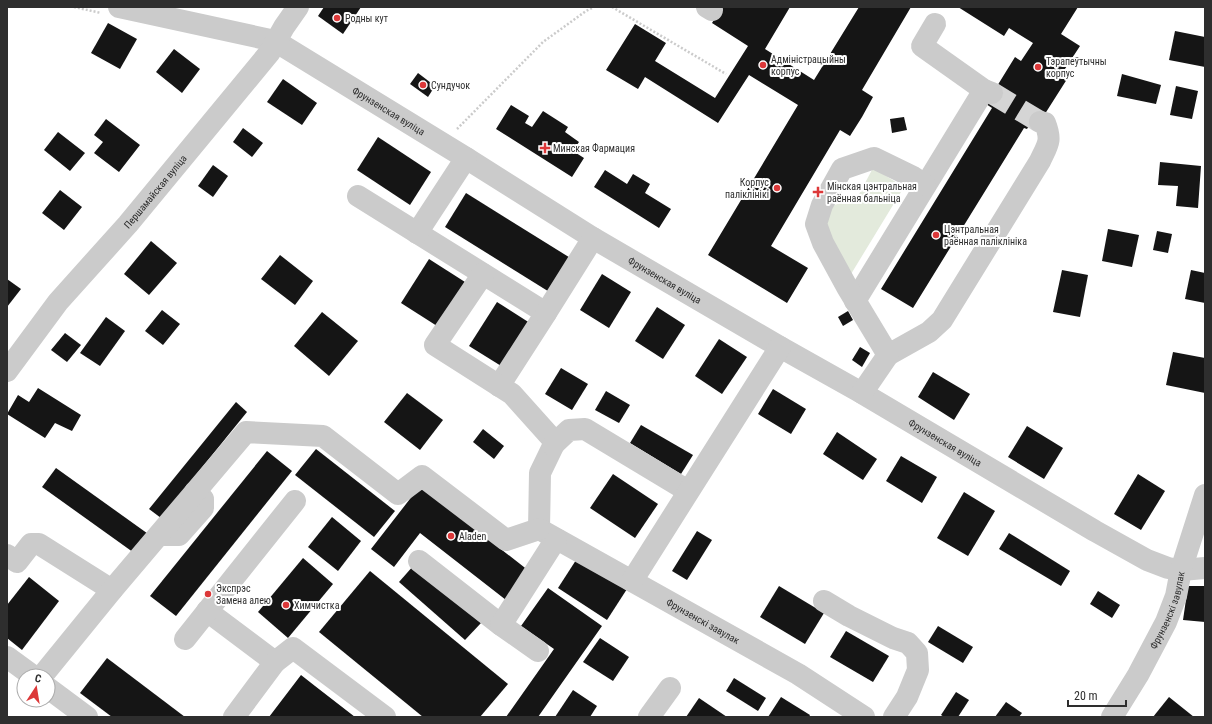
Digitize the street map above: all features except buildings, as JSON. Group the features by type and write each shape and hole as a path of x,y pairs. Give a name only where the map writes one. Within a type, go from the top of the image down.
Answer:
{"street":[{"name":"Фрунзенская вуліца","path":"119,7 275,41 593,238 862,393 1121,546 1147,560 1168,568 1181,570 1205,568"},
{"name":"Першамайская вуліца","path":"7,371 58,302 128,224 270,52 275,41 298,7"},
{"path":"856,301 925,185 988,92 922,46 936,24"},
{"path":"862,393 888,355 930,332 942,320 1040,161 1049,143 1049,133 1045,123 1040,122"},
{"path":"417,233 466,158"},
{"path":"888,355 823,243 816,224 822,204 842,169 874,158 913,177 925,185"},
{"path":"358,196 546,313"},
{"path":"499,386 593,238"},
{"path":"483,274 435,345 512,394 555,442 540,474 547,534 501,625"},
{"path":"632,581 780,347"},
{"path":"553,445 569,430 585,429 688,491"},
{"path":"49,668 112,590 246,432 323,436 398,494 422,476 506,540 547,534"},
{"name":"Фрунзенскі завулак","path":"1112,717 1138,675 1166,622 1176,596 1181,570 1205,495"},
{"path":"185,639 295,501"},
{"name":"Фрунзенскі завулак","path":"547,534 798,674 864,717"},
{"path":"10,564 31,544 39,544 112,590"},
{"path":"419,561 501,625 538,651"},
{"path":"824,601 848,616 908,643 917,653 918,670 907,697 894,717"},
{"path":"207,611 275,662"},
{"path":"234,717 275,662 294,648 385,717"},
{"path":"7,657 22,668"},
{"path":"649,717 670,688"},
{"path":"56,694 87,717"}],"path":[{"path":"454,132 543,42 586,11 594,7"},
{"path":"612,7 726,74"}],"shaded area":[{"path":"873,168 904,187 848,279 824,222 831,206 857,198"}],"tunnel":[{"path":"992,93 1040,122"}],"place":[{"name":"Родны кут","path":"337,18"},
{"name":"Адміністрацыйны корпус","path":"763,65"},
{"name":"Тэрапеўтычны корпус","path":"1038,67"},
{"name":"Сундучок","path":"423,85"},
{"name":"Минская Фармация","path":"545,148"},
{"name":"Корпус паліклінікі","path":"777,188"},
{"name":"Мінская цэнтральная раённая бальніца","path":"818,192"},
{"name":"Цэнтральная раённая паліклініка","path":"936,235"},
{"name":"Aladen","path":"451,536"},
{"name":"Экспрэс Замена алею","path":"208,594"},
{"name":"Химчистка","path":"286,605"}]}
